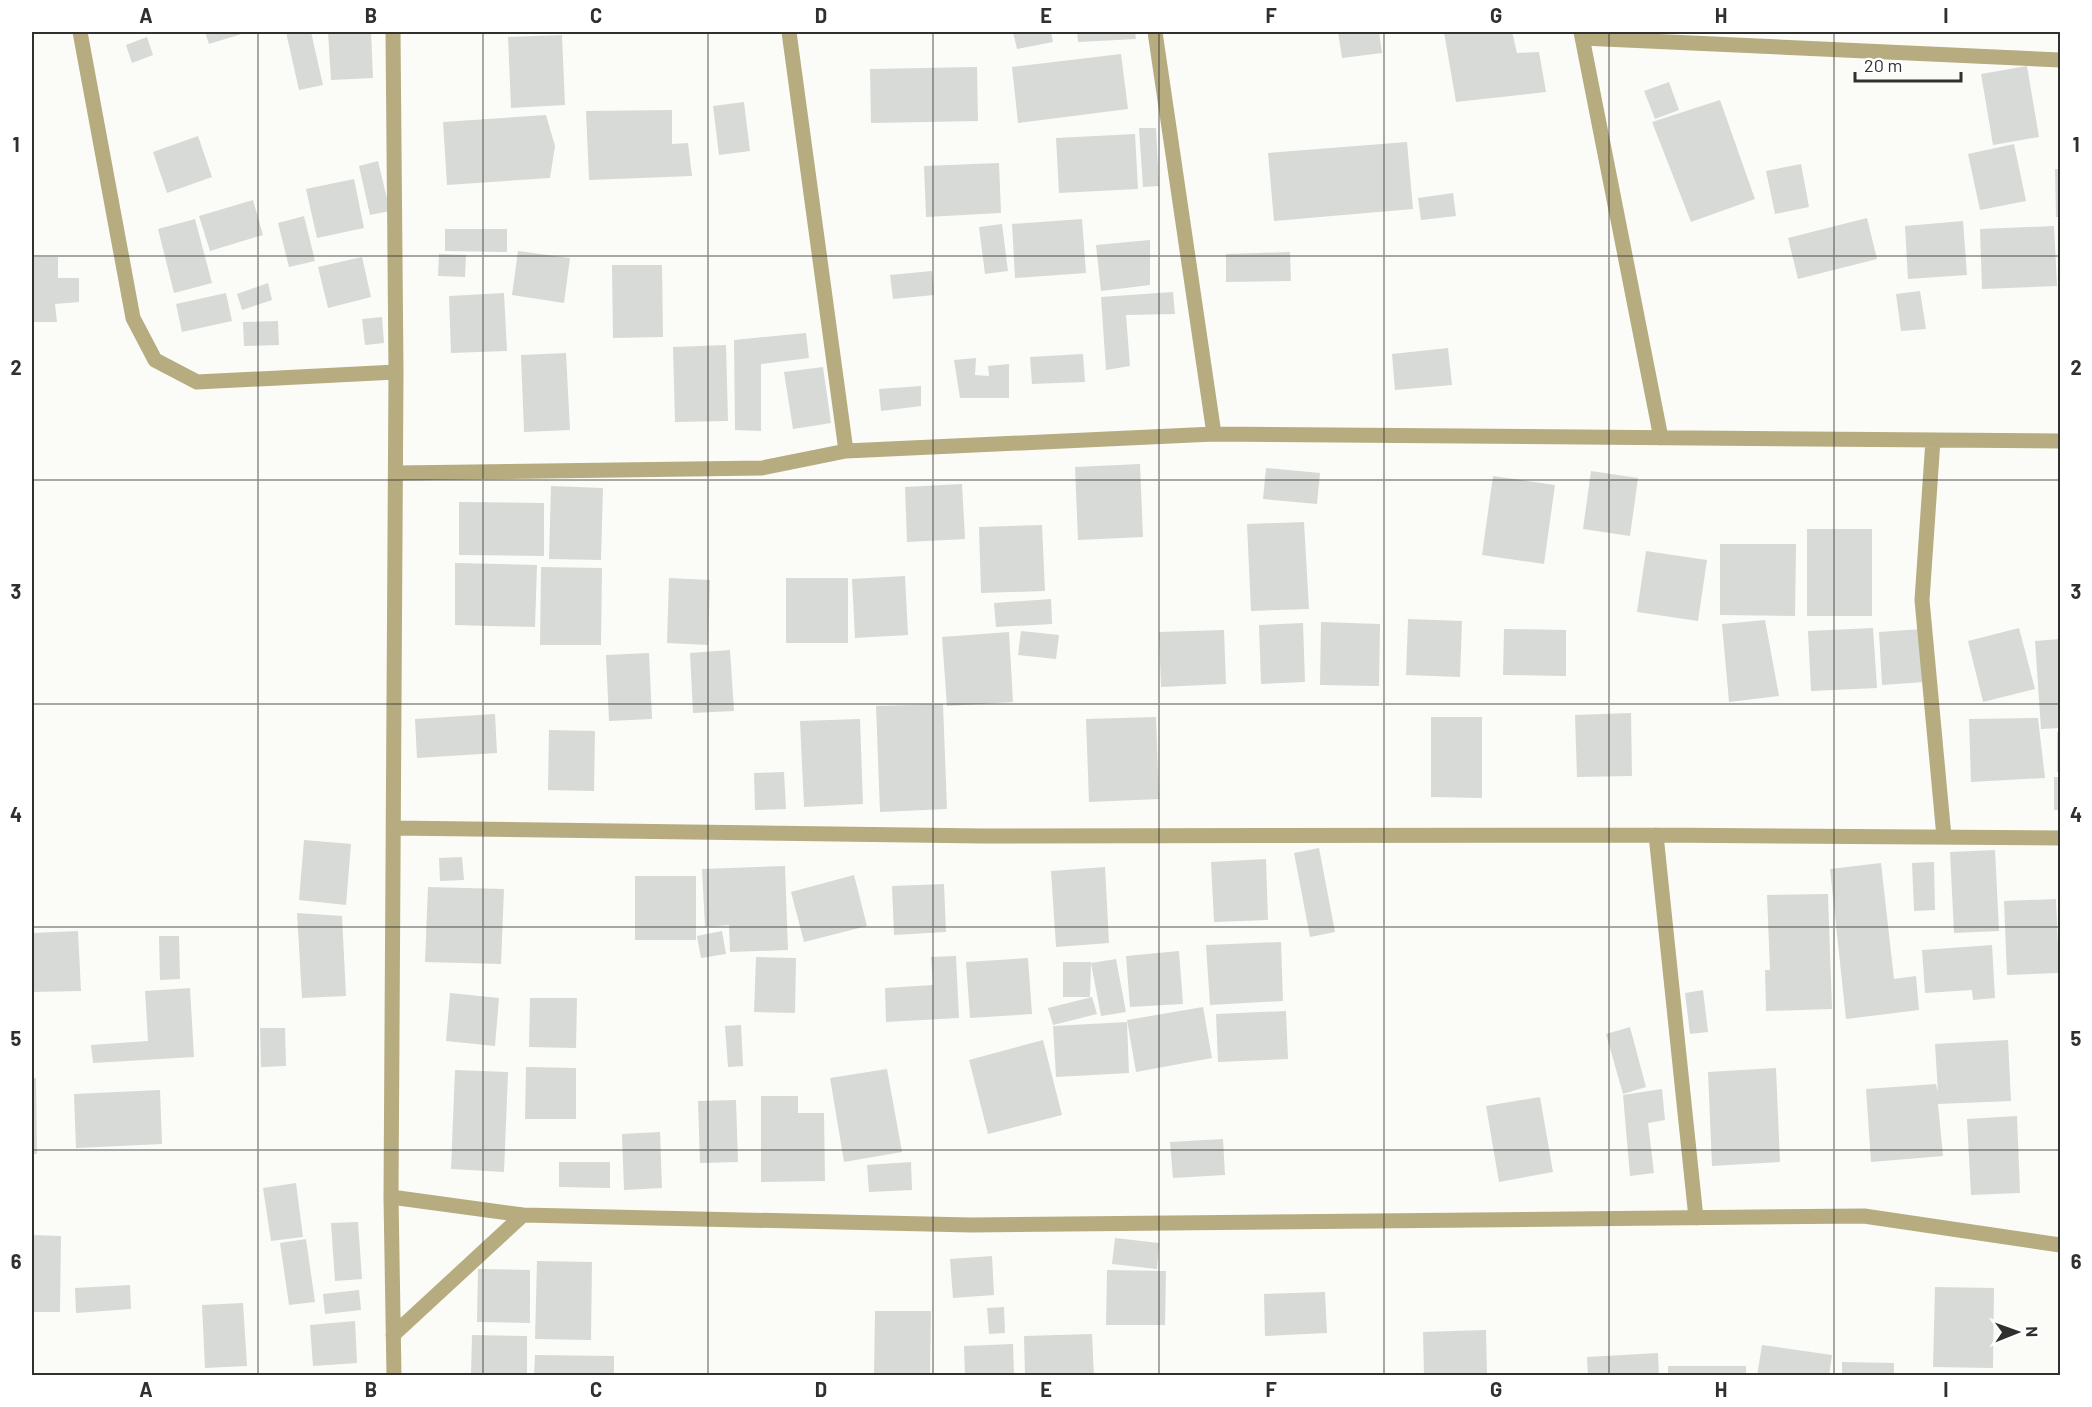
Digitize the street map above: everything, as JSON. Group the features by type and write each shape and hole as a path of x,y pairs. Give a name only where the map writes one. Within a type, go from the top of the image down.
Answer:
{"street":[{"path":"80,32 133,318 154,360 196,382 396,372"},
{"path":"393,32 396,473 391,1197 394,1376"},
{"path":"789,32 846,451"},
{"path":"1155,32 1214,434"},
{"path":"1661,438 1581,35 2061,60"},
{"path":"396,473 762,468 846,451 1214,434 2061,441"},
{"path":"1933,440 1922,600 1944,837"},
{"path":"394,828 982,836 1656,835 2061,838"},
{"path":"1656,835 1696,1218"},
{"path":"391,1197 523,1215 971,1226 1864,1216 2061,1245"},
{"path":"393,1335 523,1215"}],"building":[{"path":"205,32 248,32 209,44"},
{"path":"286,32 311,32 323,85 299,90"},
{"path":"328,32 371,32 373,78 331,80"},
{"path":"1013,32 1051,32 1053,42 1017,49"},
{"path":"1077,32 1135,32 1136,39 1078,42"},
{"path":"1338,32 1379,32 1382,53 1342,58"},
{"path":"1444,32 1512,32 1517,53 1539,52 1546,92 1456,102"},
{"path":"562,35 565,105 511,108 508,37"},
{"path":"147,37 153,55 132,63 126,45"},
{"path":"1121,54 1128,109 1018,123 1012,67"},
{"path":"2027,66 2039,137 1993,145 1981,74"},
{"path":"977,67 978,121 871,123 870,69"},
{"path":"1669,82 1679,110 1655,119 1644,91"},
{"path":"1720,100 1755,199 1691,222 1652,122"},
{"path":"744,102 750,151 719,155 713,106"},
{"path":"672,110 672,144 688,143 692,176 589,180 586,111"},
{"path":"546,115 555,146 550,178 447,185 443,122"},
{"path":"1139,128 1156,128 1159,186 1143,187"},
{"path":"1135,134 1138,189 1059,193 1056,138"},
{"path":"198,136 212,177 167,193 153,152"},
{"path":"1407,142 1413,209 1274,221 1268,153"},
{"path":"2014,144 2026,201 1980,210 1968,154"},
{"path":"378,161 390,211 370,215 359,166"},
{"path":"999,163 1001,213 926,217 924,166"},
{"path":"1801,164 1809,207 1775,214 1766,171"},
{"path":"2055,169 2060,169 2060,217 2056,217"},
{"path":"354,179 364,228 317,238 306,189"},
{"path":"1453,193 1456,216 1421,220 1418,198"},
{"path":"253,200 263,235 210,251 199,216"},
{"path":"304,216 315,261 289,267 278,223"},
{"path":"1867,218 1877,259 1798,279 1788,238"},
{"path":"195,219 212,283 174,293 158,229"},
{"path":"1082,219 1086,273 1015,278 1012,224"},
{"path":"1963,221 1967,275 1908,279 1905,226"},
{"path":"1002,224 1008,271 985,274 979,227"},
{"path":"2054,226 2057,286 1982,289 1980,229"},
{"path":"445,229 507,229 507,252 445,251"},
{"path":"1150,240 1150,285 1101,291 1096,245"},
{"path":"518,251 570,258 564,303 512,295"},
{"path":"1290,252 1291,281 1226,282 1226,254"},
{"path":"439,254 466,255 465,277 438,276"},
{"path":"32,257 58,257 58,278 79,278 79,302 55,304 57,322 32,322"},
{"path":"362,257 371,297 328,308 318,267"},
{"path":"612,265 662,265 663,337 613,338"},
{"path":"932,271 934,295 893,299 890,275"},
{"path":"268,283 272,300 242,310 237,294"},
{"path":"1920,291 1926,329 1901,331 1896,294"},
{"path":"1173,292 1175,314 1126,315 1130,366 1106,370 1101,297"},
{"path":"226,293 232,321 182,332 176,304"},
{"path":"504,293 507,351 451,353 449,296"},
{"path":"382,317 384,343 365,345 362,319"},
{"path":"278,321 279,345 244,346 243,322"},
{"path":"806,333 809,358 761,364 761,431 735,430 734,340"},
{"path":"726,345 728,421 675,422 673,347"},
{"path":"1448,348 1452,385 1395,390 1392,354"},
{"path":"566,353 570,430 524,432 521,355"},
{"path":"1083,354 1085,382 1032,384 1030,357"},
{"path":"976,358 975,375 989,376 988,366 1009,364 1009,398 960,398 954,360"},
{"path":"823,367 831,423 793,429 784,372"},
{"path":"921,386 921,406 881,411 879,389"},
{"path":"1140,464 1143,537 1078,540 1075,467"},
{"path":"1266,468 1320,473 1317,504 1263,499"},
{"path":"1591,471 1638,478 1630,536 1583,529"},
{"path":"1493,476 1555,485 1544,564 1482,555"},
{"path":"962,484 965,539 907,542 905,487"},
{"path":"551,486 603,488 601,560 549,559"},
{"path":"459,502 544,503 544,556 459,555"},
{"path":"1304,522 1309,609 1251,611 1247,524"},
{"path":"1042,525 1045,591 981,593 979,527"},
{"path":"1807,529 1872,529 1872,616 1807,616"},
{"path":"1720,544 1796,544 1795,616 1720,615"},
{"path":"1646,551 1707,560 1698,621 1637,612"},
{"path":"455,563 537,565 535,627 455,625"},
{"path":"541,567 602,568 601,645 540,645"},
{"path":"905,576 908,635 855,638 852,579"},
{"path":"669,578 710,580 708,645 667,643"},
{"path":"786,578 848,578 848,643 786,643"},
{"path":"1051,599 1052,624 996,627 994,603"},
{"path":"1408,619 1462,621 1460,677 1406,675"},
{"path":"1765,620 1779,696 1729,702 1722,624"},
{"path":"1321,622 1380,624 1379,686 1320,685"},
{"path":"1303,623 1305,682 1261,684 1259,625"},
{"path":"1873,628 1877,688 1811,691 1808,631"},
{"path":"2019,628 2035,689 1983,702 1968,641"},
{"path":"1504,629 1566,630 1566,676 1503,675"},
{"path":"1922,629 1925,682 1882,685 1879,632"},
{"path":"1224,630 1226,684 1161,687 1159,632"},
{"path":"1021,631 1059,635 1056,659 1018,655"},
{"path":"1009,632 1013,702 947,706 942,637"},
{"path":"2060,639 2060,728 2041,729 2035,641"},
{"path":"730,650 734,711 693,713 690,653"},
{"path":"649,653 652,719 609,721 606,655"},
{"path":"943,704 947,809 880,812 876,706"},
{"path":"1631,713 1632,776 1577,777 1575,715"},
{"path":"495,714 497,753 417,758 415,719"},
{"path":"1156,717 1159,799 1089,802 1086,719"},
{"path":"1431,717 1482,717 1482,798 1431,797"},
{"path":"2038,718 2045,778 1971,782 1969,719"},
{"path":"860,719 863,804 804,807 800,721"},
{"path":"549,730 595,731 594,791 548,790"},
{"path":"2057,732 2060,732 2060,772 2057,772"},
{"path":"784,772 786,809 755,810 754,773"},
{"path":"2054,777 2060,777 2060,810 2054,810"},
{"path":"304,840 351,844 346,905 299,900"},
{"path":"1319,848 1335,932 1310,937 1294,853"},
{"path":"1995,850 1999,931 1954,933 1950,852"},
{"path":"462,857 464,880 440,881 439,858"},
{"path":"1266,859 1268,920 1214,922 1211,862"},
{"path":"1934,862 1935,910 1914,911 1912,863"},
{"path":"1881,863 1894,979 1916,976 1919,1010 1846,1019 1830,869"},
{"path":"785,866 788,950 730,952 729,925 705,927 702,869"},
{"path":"1105,867 1109,943 1056,947 1051,871"},
{"path":"854,875 867,926 804,942 791,892"},
{"path":"635,876 696,876 696,940 635,940"},
{"path":"944,884 946,932 894,935 892,886"},
{"path":"428,887 504,889 501,964 425,962"},
{"path":"1828,894 1832,1009 1766,1011 1765,970 1770,970 1767,895"},
{"path":"2056,899 2059,973 2007,975 2004,901"},
{"path":"297,913 342,916 346,996 302,998"},
{"path":"78,931 81,991 32,992 32,933"},
{"path":"722,931 726,954 701,958 697,936"},
{"path":"159,936 179,936 180,979 160,980"},
{"path":"1281,942 1283,1001 1210,1005 1206,945"},
{"path":"1992,945 1995,998 1973,1000 1972,990 1925,993 1922,950"},
{"path":"1179,951 1183,1004 1130,1007 1126,956"},
{"path":"956,956 959,1018 886,1022 885,988 933,985 931,957"},
{"path":"756,957 796,958 795,1013 754,1012"},
{"path":"1028,958 1032,1014 970,1018 966,962"},
{"path":"1116,959 1126,1012 1101,1016 1091,963"},
{"path":"1063,962 1091,962 1090,997 1063,997"},
{"path":"190,988 194,1057 93,1063 91,1045 148,1041 145,991"},
{"path":"1703,990 1708,1032 1690,1034 1685,993"},
{"path":"450,993 499,998 495,1046 446,1041"},
{"path":"1092,997 1097,1014 1053,1025 1048,1008"},
{"path":"530,998 577,998 576,1048 529,1047"},
{"path":"1203,1007 1212,1058 1136,1072 1127,1020"},
{"path":"1286,1011 1288,1059 1218,1062 1216,1014"},
{"path":"1127,1022 1129,1073 1056,1077 1053,1026"},
{"path":"741,1025 743,1066 728,1067 725,1026"},
{"path":"1630,1027 1646,1087 1623,1094 1606,1034"},
{"path":"260,1028 285,1028 286,1066 261,1067"},
{"path":"1043,1040 1062,1115 988,1134 969,1060"},
{"path":"2008,1040 2011,1101 1938,1104 1943,1156 1871,1162 1866,1089 1936,1084 1938,1092 1935,1044"},
{"path":"526,1067 576,1068 576,1119 525,1119"},
{"path":"1776,1068 1780,1162 1712,1166 1708,1072"},
{"path":"887,1069 902,1152 844,1162 830,1078"},
{"path":"455,1070 508,1072 504,1172 451,1169"},
{"path":"32,1078 36,1078 37,1154 32,1154"},
{"path":"1662,1089 1665,1120 1648,1123 1654,1173 1630,1176 1623,1095"},
{"path":"160,1090 162,1144 76,1148 74,1094"},
{"path":"761,1096 798,1096 798,1113 824,1113 825,1181 761,1182"},
{"path":"1540,1097 1553,1172 1499,1182 1486,1106"},
{"path":"736,1100 738,1162 700,1163 698,1101"},
{"path":"2017,1116 2020,1193 1971,1195 1967,1119"},
{"path":"660,1132 662,1188 624,1190 622,1134"},
{"path":"1223,1139 1225,1175 1173,1178 1170,1142"},
{"path":"559,1162 610,1162 610,1188 559,1187"},
{"path":"911,1162 912,1190 869,1192 867,1165"},
{"path":"296,1183 303,1237 271,1241 263,1188"},
{"path":"358,1222 362,1279 335,1281 331,1223"},
{"path":"32,1235 61,1236 60,1312 32,1312"},
{"path":"1115,1238 1159,1243 1157,1269 1112,1264"},
{"path":"306,1239 315,1302 289,1305 280,1243"},
{"path":"992,1256 994,1295 953,1298 950,1259"},
{"path":"537,1261 592,1262 591,1340 535,1339"},
{"path":"478,1269 530,1270 530,1323 477,1322"},
{"path":"1107,1270 1166,1271 1165,1325 1106,1325"},
{"path":"130,1285 131,1309 76,1313 75,1288"},
{"path":"1935,1287 1994,1288 1993,1368 1933,1367"},
{"path":"359,1290 361,1310 325,1314 323,1294"},
{"path":"1325,1292 1327,1333 1265,1336 1264,1294"},
{"path":"243,1303 247,1366 205,1368 202,1305"},
{"path":"1004,1307 1005,1333 989,1334 987,1308"},
{"path":"875,1311 931,1311 930,1376 874,1376"},
{"path":"355,1321 357,1363 313,1366 310,1325"},
{"path":"1486,1330 1487,1376 1424,1376 1423,1332"},
{"path":"1092,1334 1094,1376 1025,1376 1024,1336"},
{"path":"472,1335 527,1336 527,1376 471,1376"},
{"path":"1013,1344 1014,1376 965,1376 964,1346"},
{"path":"1762,1345 1832,1355 1829,1376 1757,1376"},
{"path":"1658,1353 1659,1376 1588,1376 1587,1357"},
{"path":"535,1355 614,1356 614,1376 534,1376"},
{"path":"1842,1362 1894,1363 1894,1376 1842,1376"},
{"path":"1668,1366 1746,1366 1746,1376 1668,1376"}]}
